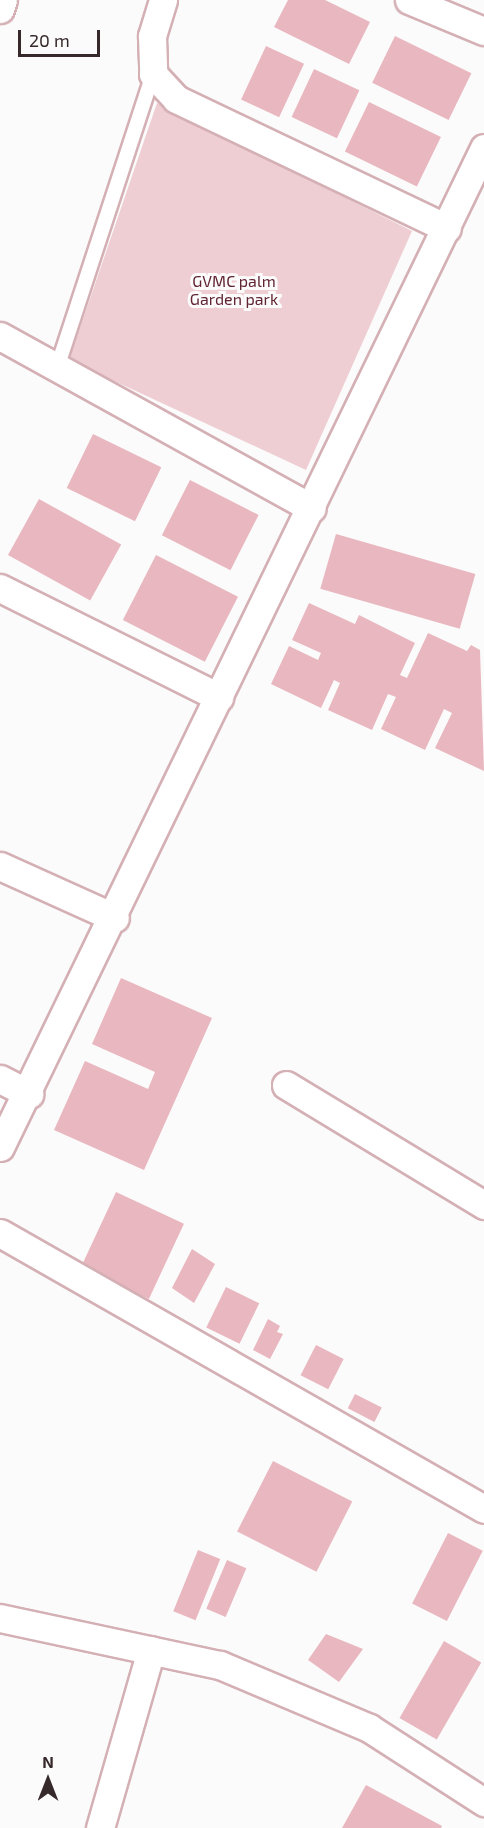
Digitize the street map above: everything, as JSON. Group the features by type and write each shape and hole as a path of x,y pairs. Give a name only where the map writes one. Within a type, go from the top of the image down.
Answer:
{"street":[{"path":"0,9 3,0"},
{"path":"163,0 152,36 153,74 176,99 447,228"},
{"path":"409,0 484,31"},
{"path":"0,1146 114,918 484,148"},
{"path":"0,336 312,508"},
{"path":"0,588 219,697"},
{"path":"0,866 114,918"},
{"path":"0,1079 28,1094"},
{"path":"286,1086 484,1205"},
{"path":"0,1233 484,1509"},
{"path":"0,1618 220,1665 309,1700 369,1728 484,1802"},
{"path":"100,1828 151,1650"}],"lane":[{"path":"57,368 153,74"}],"green space":[{"name":"GVMC palm Garden park","path":"157,103 412,231 306,470 69,360"}],"building":[{"path":"288,0 325,0 370,22 349,64 274,27"},
{"path":"395,36 471,73 449,120 372,83"},
{"path":"266,46 304,64 279,117 241,99"},
{"path":"314,69 359,90 337,138 292,117"},
{"path":"369,102 441,137 417,187 345,151"},
{"path":"93,434 161,467 135,521 67,488"},
{"path":"190,480 259,515 230,570 162,535"},
{"path":"39,499 121,545 90,601 8,555"},
{"path":"336,534 475,574 460,629 320,589"},
{"path":"156,555 238,597 205,662 123,620"},
{"path":"309,603 355,624 359,615 415,643 400,675 407,678 428,633 467,651 471,645 480,650 484,771 435,748 452,713 444,709 425,750 381,729 396,697 388,694 372,730 328,710 340,683 334,680 321,708 271,684 289,646 318,660 321,653 292,640"},
{"path":"121,978 212,1018 144,1170 54,1130 85,1061 148,1089 155,1072 92,1044"},
{"path":"116,1192 184,1224 149,1299 81,1267"},
{"path":"192,1249 215,1264 194,1303 172,1288"},
{"path":"226,1287 259,1303 240,1344 206,1327"},
{"path":"268,1319 280,1326 277,1332 283,1334 270,1359 253,1350"},
{"path":"316,1345 344,1359 328,1389 301,1375"},
{"path":"355,1394 382,1408 374,1422 348,1408"},
{"path":"273,1461 352,1501 316,1572 237,1531"},
{"path":"448,1533 483,1551 447,1621 412,1603"},
{"path":"198,1550 220,1559 196,1620 173,1611"},
{"path":"227,1560 246,1568 226,1617 206,1609"},
{"path":"326,1634 363,1649 339,1682 308,1660"},
{"path":"444,1641 481,1662 437,1740 400,1718"},
{"path":"366,1785 442,1826 441,1828 342,1828"}]}
